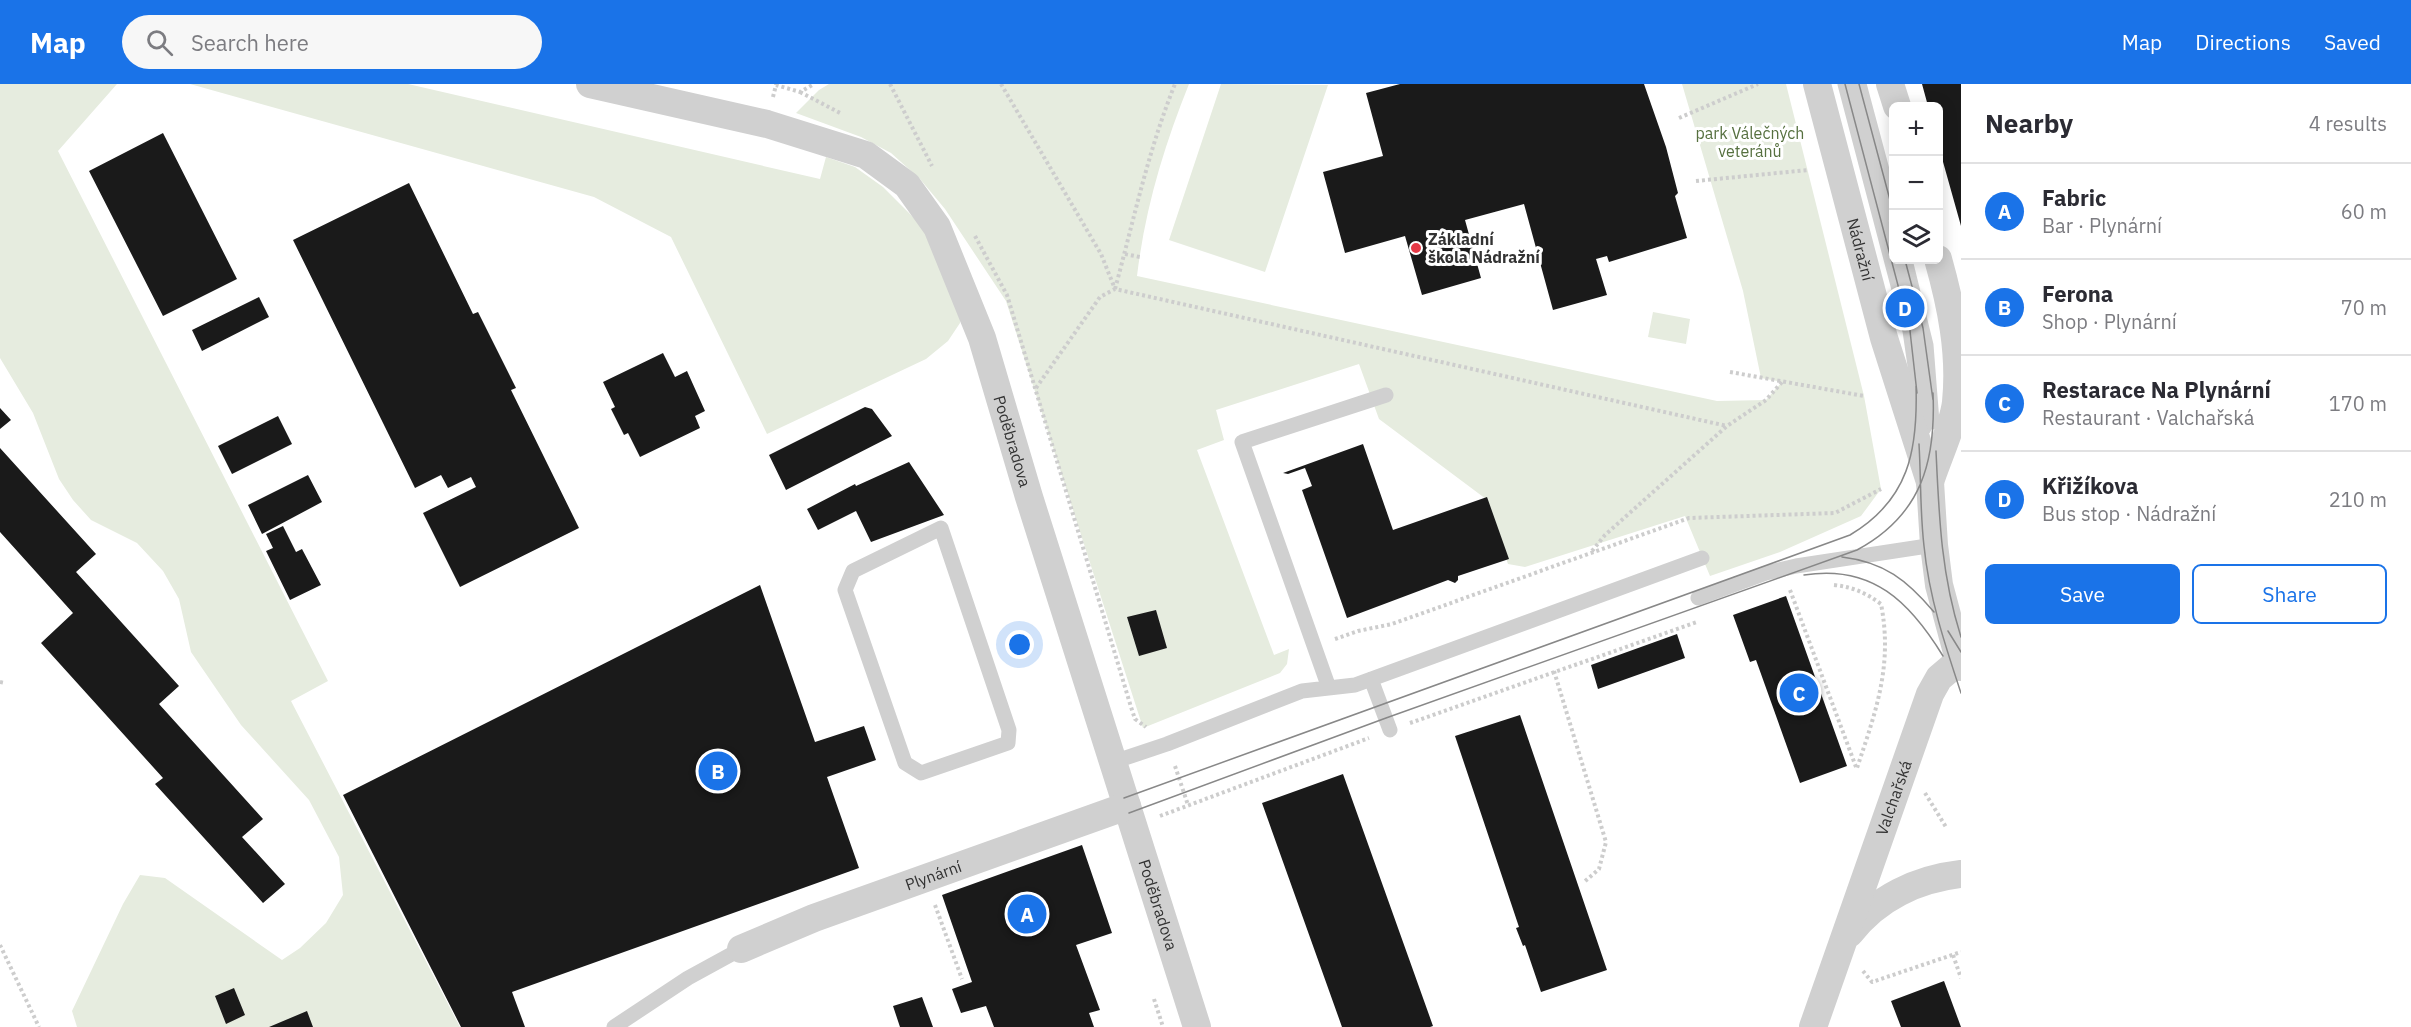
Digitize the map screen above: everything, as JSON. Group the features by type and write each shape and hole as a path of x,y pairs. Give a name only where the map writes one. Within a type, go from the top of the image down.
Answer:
{"street":[{"name":"Poděbradova","path":"590,84 767,124 866,155 907,185 937,227 982,338 1029,497 1197,1027"},
{"name":"Nádražní","path":"1816,84 1884,338 1930,482 1939,585 1960,664"},
{"path":"1890,84 1896,102"},
{"name":"Nádražní","path":"1930,482 1956,404 1957,355 1953,320 1939,264"},
{"name":"Valchařská","path":"1813,1027 1930,694 1939,678 1960,664"},
{"name":"Plynární","path":"741,949 814,918 1130,816"},
{"name":"Valchařská","path":"1841,944 1865,917 1893,895 1926,881 1961,874"}],"lane":[{"path":"1845,84 1910,331 1930,482"},
{"path":"1859,84 1892,210"},
{"path":"1906,264 1929,359 1933,444 1930,482"},
{"path":"1329,688 1242,442 1386,394"},
{"path":"941,528 1009,730 1008,743 921,773 905,763 845,590 853,571 941,528"},
{"path":"1698,598 1766,573 1796,566 1934,545"},
{"path":"1113,762 1167,744 1302,691 1354,685 1702,558"},
{"path":"1371,679 1390,730"},
{"path":"614,1027 688,978 741,949"}],"path":[{"path":"1001,84 1101,254 1115,289"},
{"path":"1115,289 1144,174 1158,129 1176,84"},
{"path":"1679,118 1758,84"},
{"path":"1696,180 1808,170"},
{"path":"1125,254 1140,257"},
{"path":"1036,389 1100,297 1115,289 1727,426"},
{"path":"1730,372 1864,396"},
{"path":"1591,553 1605,535 1727,426 1766,400 1782,382"},
{"path":"1314,646 1358,631 1392,624 1689,518 1835,513 1881,489"},
{"path":"1790,590 1857,768 1879,701 1886,645 1885,623 1881,604 1871,596 1858,589 1827,585"},
{"path":"1779,594 1800,588"},
{"path":"1130,816 1188,806 1390,730 1700,621"},
{"path":"1554,672 1606,842 1599,869 1583,883"},
{"path":"1167,744 1188,806"},
{"path":"1923,790 1946,827"},
{"path":"1186,800 1193,797"},
{"path":"935,904 962,979"},
{"path":"1841,944 1872,982 1961,952"},
{"path":"0,945 39,1027"},
{"path":"1953,954 1961,978"},
{"path":"1153,994 1163,1027"}],"green space":[{"path":"0,84 117,84 58,151 328,681 291,701 460,1027 77,1027 72,1011 123,904 140,875 165,878 282,960 300,948 326,923 343,895 339,857 309,800 241,725 191,652 179,599 163,571 137,543 91,520 73,500 59,479 33,413 0,358"},
{"path":"190,84 408,84 820,179 826,157 855,167 883,187 918,222 936,247 961,306 960,323 948,341 926,359 767,434 671,237 594,197"},
{"name":"park Válečných veteránů","path":"829,84 1189,84 1171,131 1157,178 1145,226 1137,276 1717,401 1766,400 1782,382 1761,378 1743,291 1682,84 1786,84 1864,396 1881,489 1861,516 1780,552 1710,576 1685,516 1525,567 1508,564 1486,499 1379,419 1359,364 1216,410 1224,440 1197,450 1274,655 1289,649 1287,664 1280,673 1143,728 1006,301 945,209 920,179 891,153 861,137 796,113 819,90"},
{"path":"1221,84 1328,85 1265,272 1169,240"},
{"path":"1653,312 1690,319 1686,344 1648,337"}],"building":[{"path":"1400,84 1644,84 1666,147 1678,193 1675,196 1687,238 1609,262 1607,256 1596,259 1607,295 1553,310 1524,204 1465,220 1481,278 1422,295 1405,236 1345,253 1323,172 1383,156 1366,93"},
{"path":"1922,84 1961,84 1961,226 1943,162 1943,102 1927,102"},
{"path":"163,133 237,279 163,316 89,171"},
{"path":"409,183 473,314 478,312 516,388 511,390 579,528 460,587 423,513 476,487 471,477 448,488 441,475 415,488 293,240"},
{"path":"259,297 269,317 202,351 192,330"},
{"path":"663,353 675,377 687,371 705,411 695,416 700,428 640,457 628,433 624,435 611,409 615,407 603,382"},
{"path":"865,407 872,409 892,436 786,490 769,455"},
{"path":"0,408 11,420 0,429"},
{"path":"278,416 292,444 232,474 218,446"},
{"path":"1363,444 1393,530 1487,497 1509,559 1458,576 1455,583 1448,580 1347,618 1302,490 1312,486 1305,468 1288,474 1283,473"},
{"path":"0,448 96,554 76,572 179,686 159,704 263,819 242,837 285,884 263,903 155,784 163,778 41,643 73,613 0,532"},
{"path":"909,462 944,515 871,542 856,511 818,530 807,509 855,484 856,486"},
{"path":"308,475 322,502 262,534 248,505"},
{"path":"283,526 296,552 302,549 321,585 290,600 266,551 273,548 266,534"},
{"path":"760,585 815,742 864,726 876,760 827,777 859,868 512,992 525,1027 461,1027 343,795"},
{"path":"1786,596 1847,766 1800,783 1756,660 1750,662 1733,615"},
{"path":"1156,610 1167,648 1139,656 1127,617"},
{"path":"1677,634 1685,658 1598,689 1591,665"},
{"path":"1520,715 1607,970 1541,992 1525,945 1523,946 1516,928 1519,927 1455,736"},
{"path":"1343,774 1433,1026 1342,1027 1262,803"},
{"path":"1082,845 1112,933 1076,945 1100,1010 1089,1013 1094,1027 994,1027 986,1006 961,1013 952,989 972,982 942,895"},
{"path":"1944,981 1961,1027 1901,1027 1891,1001"},
{"path":"234,988 245,1015 226,1024 215,996"},
{"path":"922,997 933,1027 900,1027 893,1006"},
{"path":"307,1011 313,1027 269,1027"}],"tram line":[{"path":"1845,84 1910,331 1917,393"},
{"path":"1859,84 1893,210"},
{"path":"1906,264 1923,328 1933,400"},
{"path":"1124,798 1850,535 1870,521 1885,506 1906,471 1915,431 1916,386"},
{"path":"1129,813 1386,718 1857,550 1879,536 1897,520 1910,503 1920,484 1932,441 1933,393"},
{"path":"1919,444 1926,565 1938,621 1961,693"},
{"path":"1936,451 1945,568 1961,637"},
{"path":"1842,557 1870,563 1894,574 1934,612"},
{"path":"1804,575 1828,573 1850,575 1887,591 1917,619 1943,656"},
{"path":"1948,631 1961,652"}],"place":[{"name":"Základní škola Nádražní","path":"1416,248"},
{"name":"Křižíkova","path":"1905,308"},
{"name":"Restarace Na Plynární","path":"1799,693"},
{"name":"Ferona","path":"718,771"},
{"name":"Fabric","path":"1027,914"}]}
